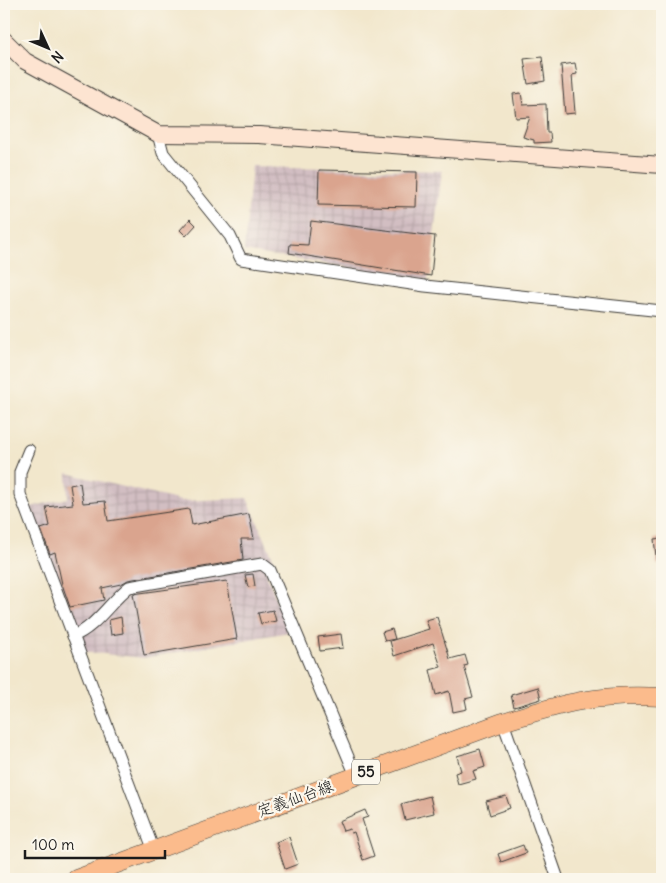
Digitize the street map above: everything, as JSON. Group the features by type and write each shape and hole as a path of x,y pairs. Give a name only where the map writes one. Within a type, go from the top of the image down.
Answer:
{"main road":[{"name":"定義仙台線","path":"76,879 503,722 572,701 611,696 662,697"}],"street":[{"path":"4,40 25,62 158,134 259,134 662,165"},
{"path":"158,134 163,153 230,236 242,259 425,286 662,310"},
{"path":"29,450 20,472 20,494 154,850"},
{"path":"73,636 84,632 115,598 129,588 262,564 270,570 356,776"},
{"path":"503,722 558,879"}],"shaded area":[{"path":"252,166 442,171 428,280 244,251"},
{"path":"67,473 181,501 247,498 274,560 267,576 289,632 144,658 85,652 31,507 68,498"}],"building":[{"path":"542,57 545,81 528,84 524,59"},
{"path":"575,63 577,74 572,75 575,113 565,114 561,65"},
{"path":"521,93 523,105 546,104 547,133 550,133 551,142 534,143 534,140 523,137 530,117 516,118 513,94"},
{"path":"319,170 417,172 416,207 318,205"},
{"path":"190,219 196,225 186,236 180,230"},
{"path":"311,221 435,236 431,276 289,253 290,244 308,245"},
{"path":"80,483 83,503 105,501 108,521 189,509 192,525 249,514 254,539 241,539 243,560 128,580 121,584 102,588 104,600 70,607 62,584 55,552 50,554 41,529 50,526 46,507 73,504 70,485"},
{"path":"662,538 662,564 657,565 654,539"},
{"path":"253,574 255,586 248,587 245,575"},
{"path":"227,581 237,639 144,655 133,594"},
{"path":"273,610 276,621 261,624 258,613"},
{"path":"121,617 123,633 111,635 109,620"},
{"path":"437,617 450,659 465,655 468,665 464,666 473,697 465,699 467,709 453,712 449,691 436,695 430,670 441,667 433,643 394,656 390,641 429,629 426,620"},
{"path":"392,629 395,639 385,641 382,632"},
{"path":"341,634 343,648 320,651 318,637"},
{"path":"538,687 541,699 514,707 511,695"},
{"path":"480,749 485,767 473,771 476,779 458,784 455,773 461,771 457,756"},
{"path":"430,796 434,813 405,820 401,804"},
{"path":"506,796 510,808 490,815 486,801"},
{"path":"365,810 368,817 362,819 374,856 363,860 354,832 351,833 350,829 343,831 339,821"},
{"path":"289,837 298,864 285,869 276,842"},
{"path":"523,845 526,853 501,862 498,854"}]}
